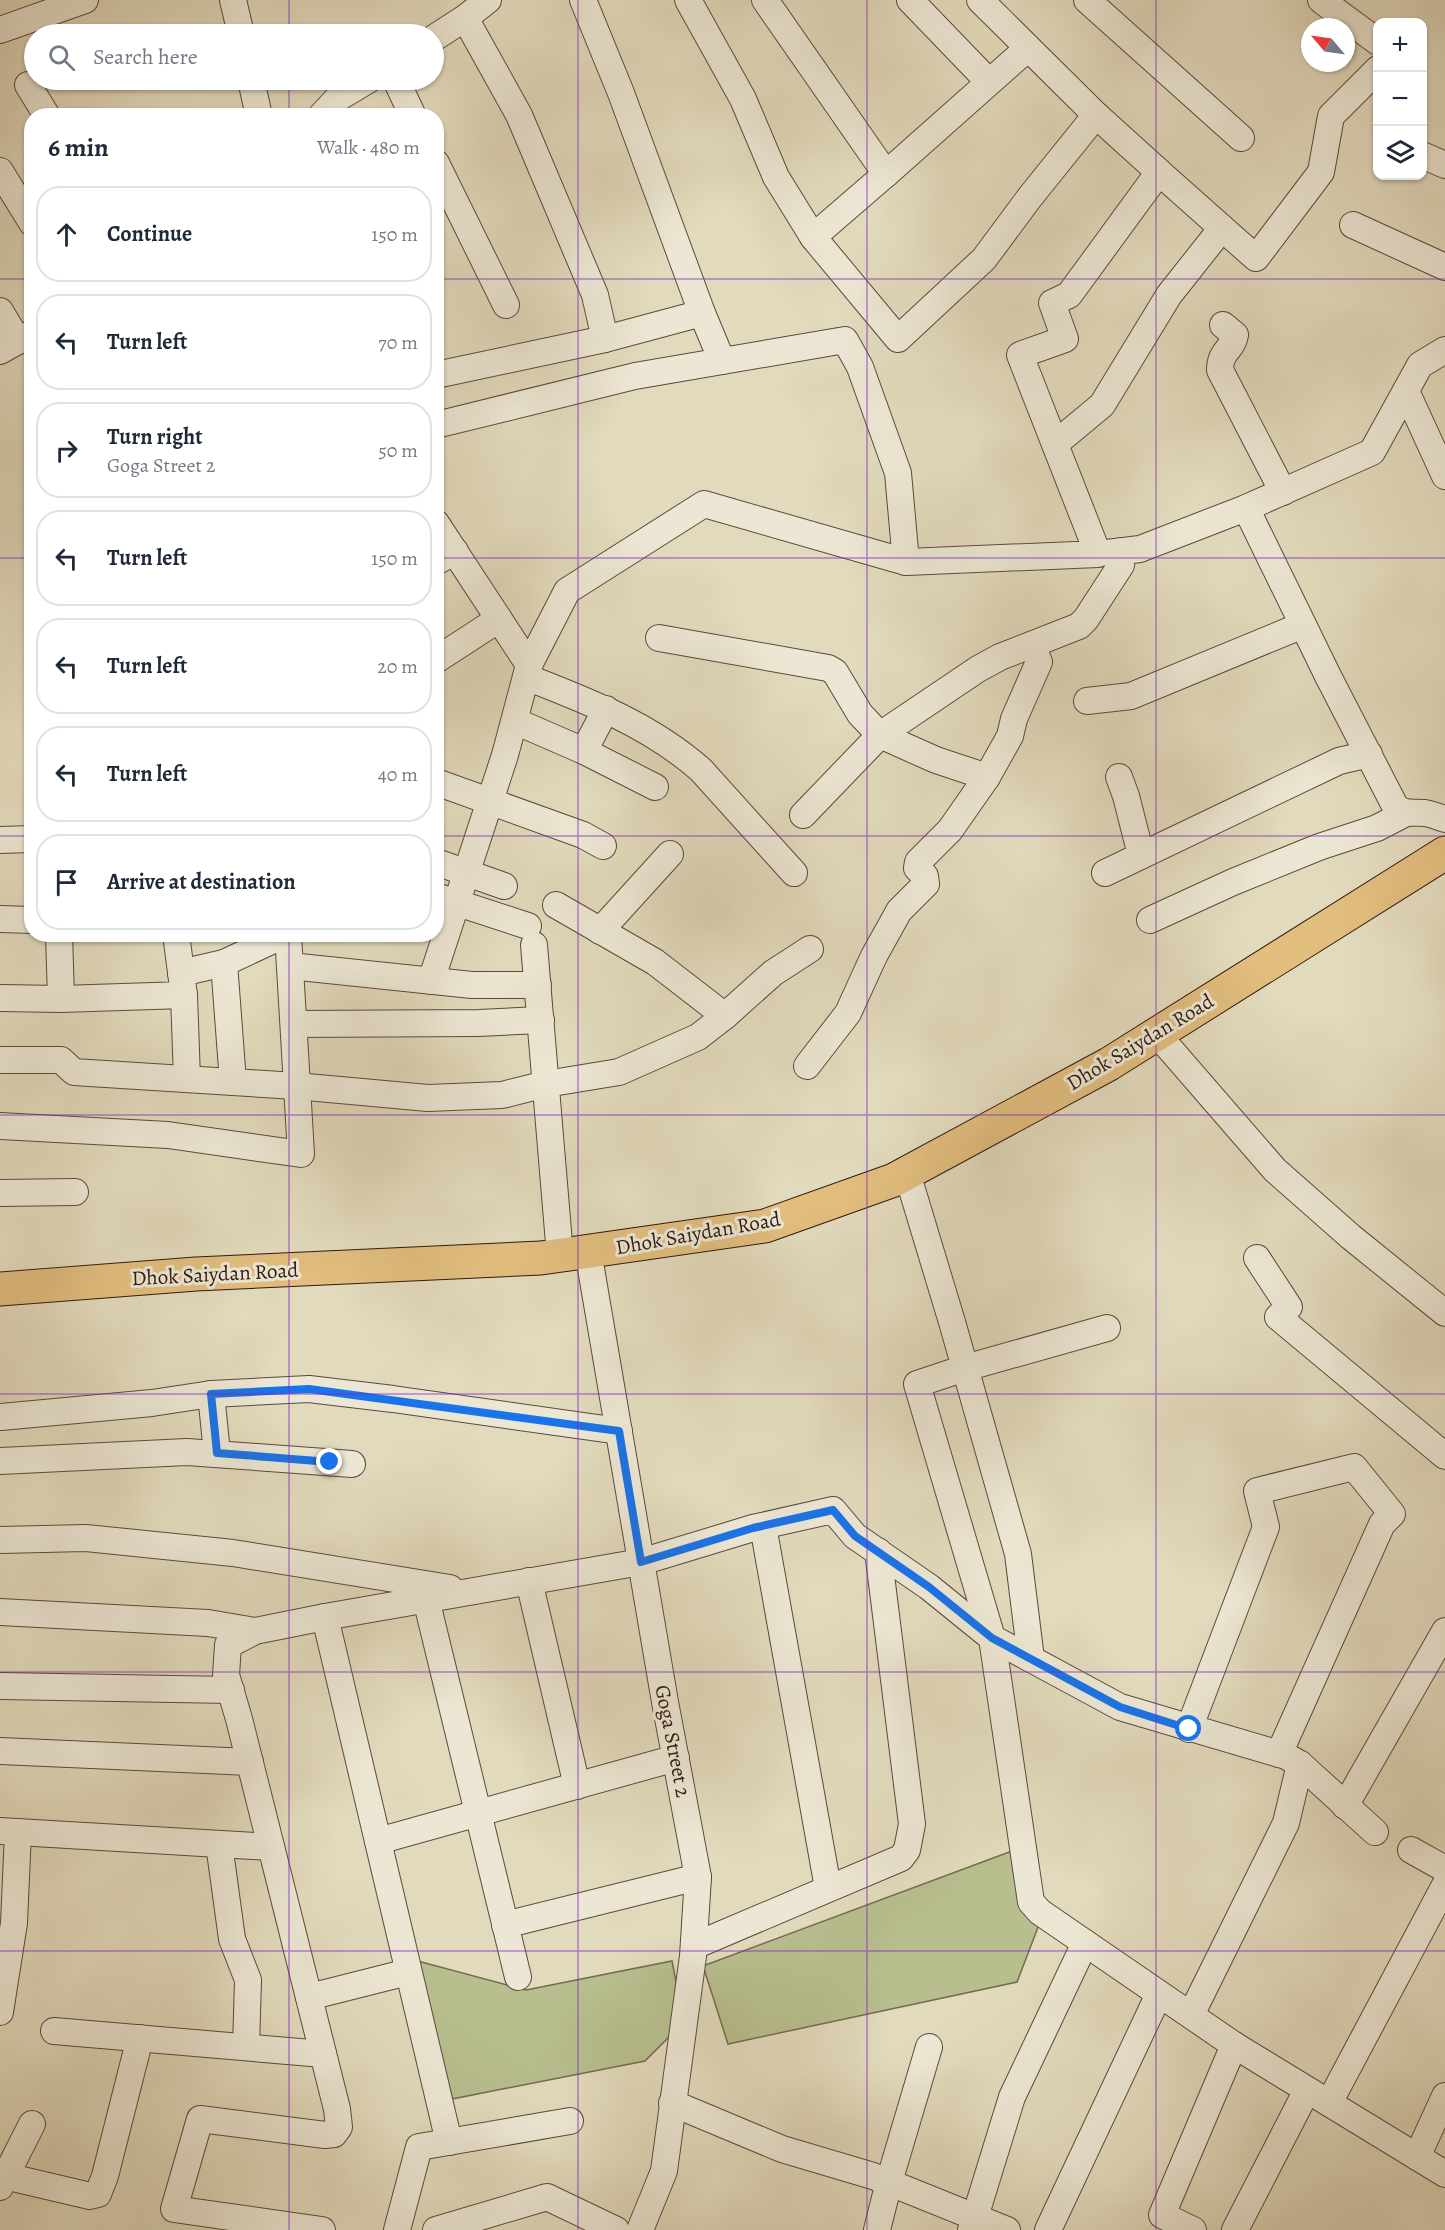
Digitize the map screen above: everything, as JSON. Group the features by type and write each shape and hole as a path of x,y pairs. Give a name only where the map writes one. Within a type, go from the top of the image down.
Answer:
{"main road":[{"name":"Dhok Saiydan Road","path":"0,1289 196,1274 541,1258 765,1226 894,1180 1109,1064 1445,853"}],"street":[{"path":"0,30 85,0"},
{"path":"233,0 239,24"},
{"path":"444,32 488,0"},
{"path":"583,0 621,93 702,314 722,362"},
{"path":"687,0 743,99 776,177 813,237 898,339 984,259 1030,196 1096,115"},
{"path":"765,0 886,174"},
{"path":"910,0 989,82"},
{"path":"980,0 1096,115 1256,258 1321,172 1331,116 1374,72"},
{"path":"1087,0 1240,138"},
{"path":"1320,0 1373,39"},
{"path":"465,18 519,115 595,295 604,339"},
{"path":"813,237 1028,48"},
{"path":"32,90 42,108"},
{"path":"253,90 257,108"},
{"path":"329,108 338,98 351,90"},
{"path":"401,90 409,108"},
{"path":"1427,157 1445,165"},
{"path":"0,171 24,210"},
{"path":"803,815 880,735 978,669 1000,657 1079,626 1121,565 1110,553 1054,444 1020,355 1065,339 1052,303 1069,295 1159,172"},
{"path":"444,179 506,305"},
{"path":"1353,225 1445,267"},
{"path":"1054,444 1102,405 1169,295 1221,228"},
{"path":"0,311 16,342"},
{"path":"444,373 604,339 702,314"},
{"path":"1223,325 1235,335 1235,340 1220,359 1220,370 1282,492"},
{"path":"444,423 635,376 845,340 860,367 898,473 906,562"},
{"path":"444,915 447,900 466,874 490,802 528,671 567,591 704,504 906,562 1110,553 1140,549 1246,508 1372,452 1420,365 1445,350"},
{"path":"1406,391 1445,476"},
{"path":"1246,508 1395,806 1406,813"},
{"path":"446,557 499,619 528,671 619,715 684,755 701,770 794,873"},
{"path":"444,655 499,619"},
{"path":"1087,700 1131,696 1303,625"},
{"path":"659,638 828,668 836,672 860,714 880,735 936,760 987,777"},
{"path":"807,1066 848,1013 898,911 926,884 926,876 917,868 918,861 950,830 987,777 1010,736 1014,719 1039,662 1032,645"},
{"path":"584,751 606,709"},
{"path":"514,721 584,751 655,787"},
{"path":"1105,873 1339,761 1369,754"},
{"path":"1119,777 1141,855"},
{"path":"444,785 583,835 603,846"},
{"path":"1150,920 1233,882 1319,847 1377,828 1406,813 1427,813 1445,819"},
{"path":"0,840 24,839"},
{"path":"600,931 670,854"},
{"path":"444,865 504,886"},
{"name":"Goga Street 2","path":"447,900 531,936 538,985 546,1084 574,1253 619,1431 698,1877 694,1946 664,2171 640,2230"},
{"path":"556,905 655,962 725,1016"},
{"path":"0,919 24,920"},
{"path":"59,942 62,999"},
{"path":"177,942 183,984 188,1079"},
{"path":"0,998 62,999 183,984 270,942"},
{"path":"0,1126 168,1135 301,1154 288,942"},
{"path":"431,981 439,942"},
{"path":"0,1060 62,1060 74,1072 296,1086 428,1098 502,1095 546,1084 619,1072 698,1037 772,973 810,949"},
{"path":"224,963 232,1082"},
{"path":"290,966 472,985 538,985"},
{"path":"294,1024 479,1023 541,1020"},
{"path":"1157,1034 1275,1170 1351,1237 1445,1313"},
{"path":"907,1173 1018,1554 1031,1659"},
{"path":"0,1193 75,1192"},
{"path":"1257,1257 1288,1307 1278,1317 1445,1456"},
{"path":"1107,1328 917,1384 992,1638 1031,1902 1040,1912 1234,2045 1445,2174"},
{"path":"1,1417 152,1403 211,1394 309,1389 619,1431"},
{"path":"211,1394 217,1453"},
{"path":"0,1461 187,1452 352,1464"},
{"path":"1189,1729 1266,1527 1257,1491 1354,1467 1392,1514 1382,1524 1289,1759 1286,1822 1191,2016"},
{"path":"322,2230 174,2208 200,2119 325,2135 334,2134 339,2127 309,1997 226,1675 228,1645 255,1631 468,1591 641,1562 763,1526 833,1510 855,1536 929,1587 992,1638 1120,1707 1289,1759 1375,1832"},
{"path":"763,1526 828,1888"},
{"path":"0,1540 86,1538 233,1552 468,1591"},
{"path":"694,1946 901,1858 907,1850 912,1824 878,1551"},
{"path":"529,1581 577,1786"},
{"path":"426,1599 518,1977"},
{"path":"0,1612 196,1622 255,1631"},
{"path":"325,1617 449,2142"},
{"path":"1345,1806 1445,1631"},
{"path":"0,1686 231,1690"},
{"path":"0,1751 250,1762"},
{"path":"378,1841 676,1758"},
{"path":"0,2012 14,1923 9,1832 271,1847"},
{"path":"219,1844 232,1939 248,1980 246,2047"},
{"path":"1411,1850 1445,1869"},
{"path":"505,1925 698,1877"},
{"path":"1329,2103 1445,1885"},
{"path":"974,2223 1012,2097 1085,1943"},
{"path":"309,1997 408,1972"},
{"path":"1047,2230 1159,1994"},
{"path":"54,2031 323,2054"},
{"path":"32,2124 2,2181 90,2196 98,2194 105,2176 140,2038"},
{"path":"1193,2230 1162,2215 1234,2045"},
{"path":"878,2230 889,2182 929,2047"},
{"path":"1235,2230 1307,2090"},
{"path":"1417,2157 1445,2096"},
{"path":"672,2103 782,2149 889,2182 974,2223 1007,2230"},
{"path":"397,2230 419,2147 570,2121"},
{"path":"436,2230 547,2197 616,2230"}],"green space":[{"path":"1012,1851 1040,1922 1017,1982 728,2044 703,1966"},
{"path":"414,1960 526,1990 672,1961 684,2022 645,2061 442,2101"}],"route":[{"path":"330,1462 217,1453 211,1394 309,1389 619,1431 641,1562 753,1528 833,1510 855,1536 929,1587 992,1638 1120,1707 1189,1729"}]}
